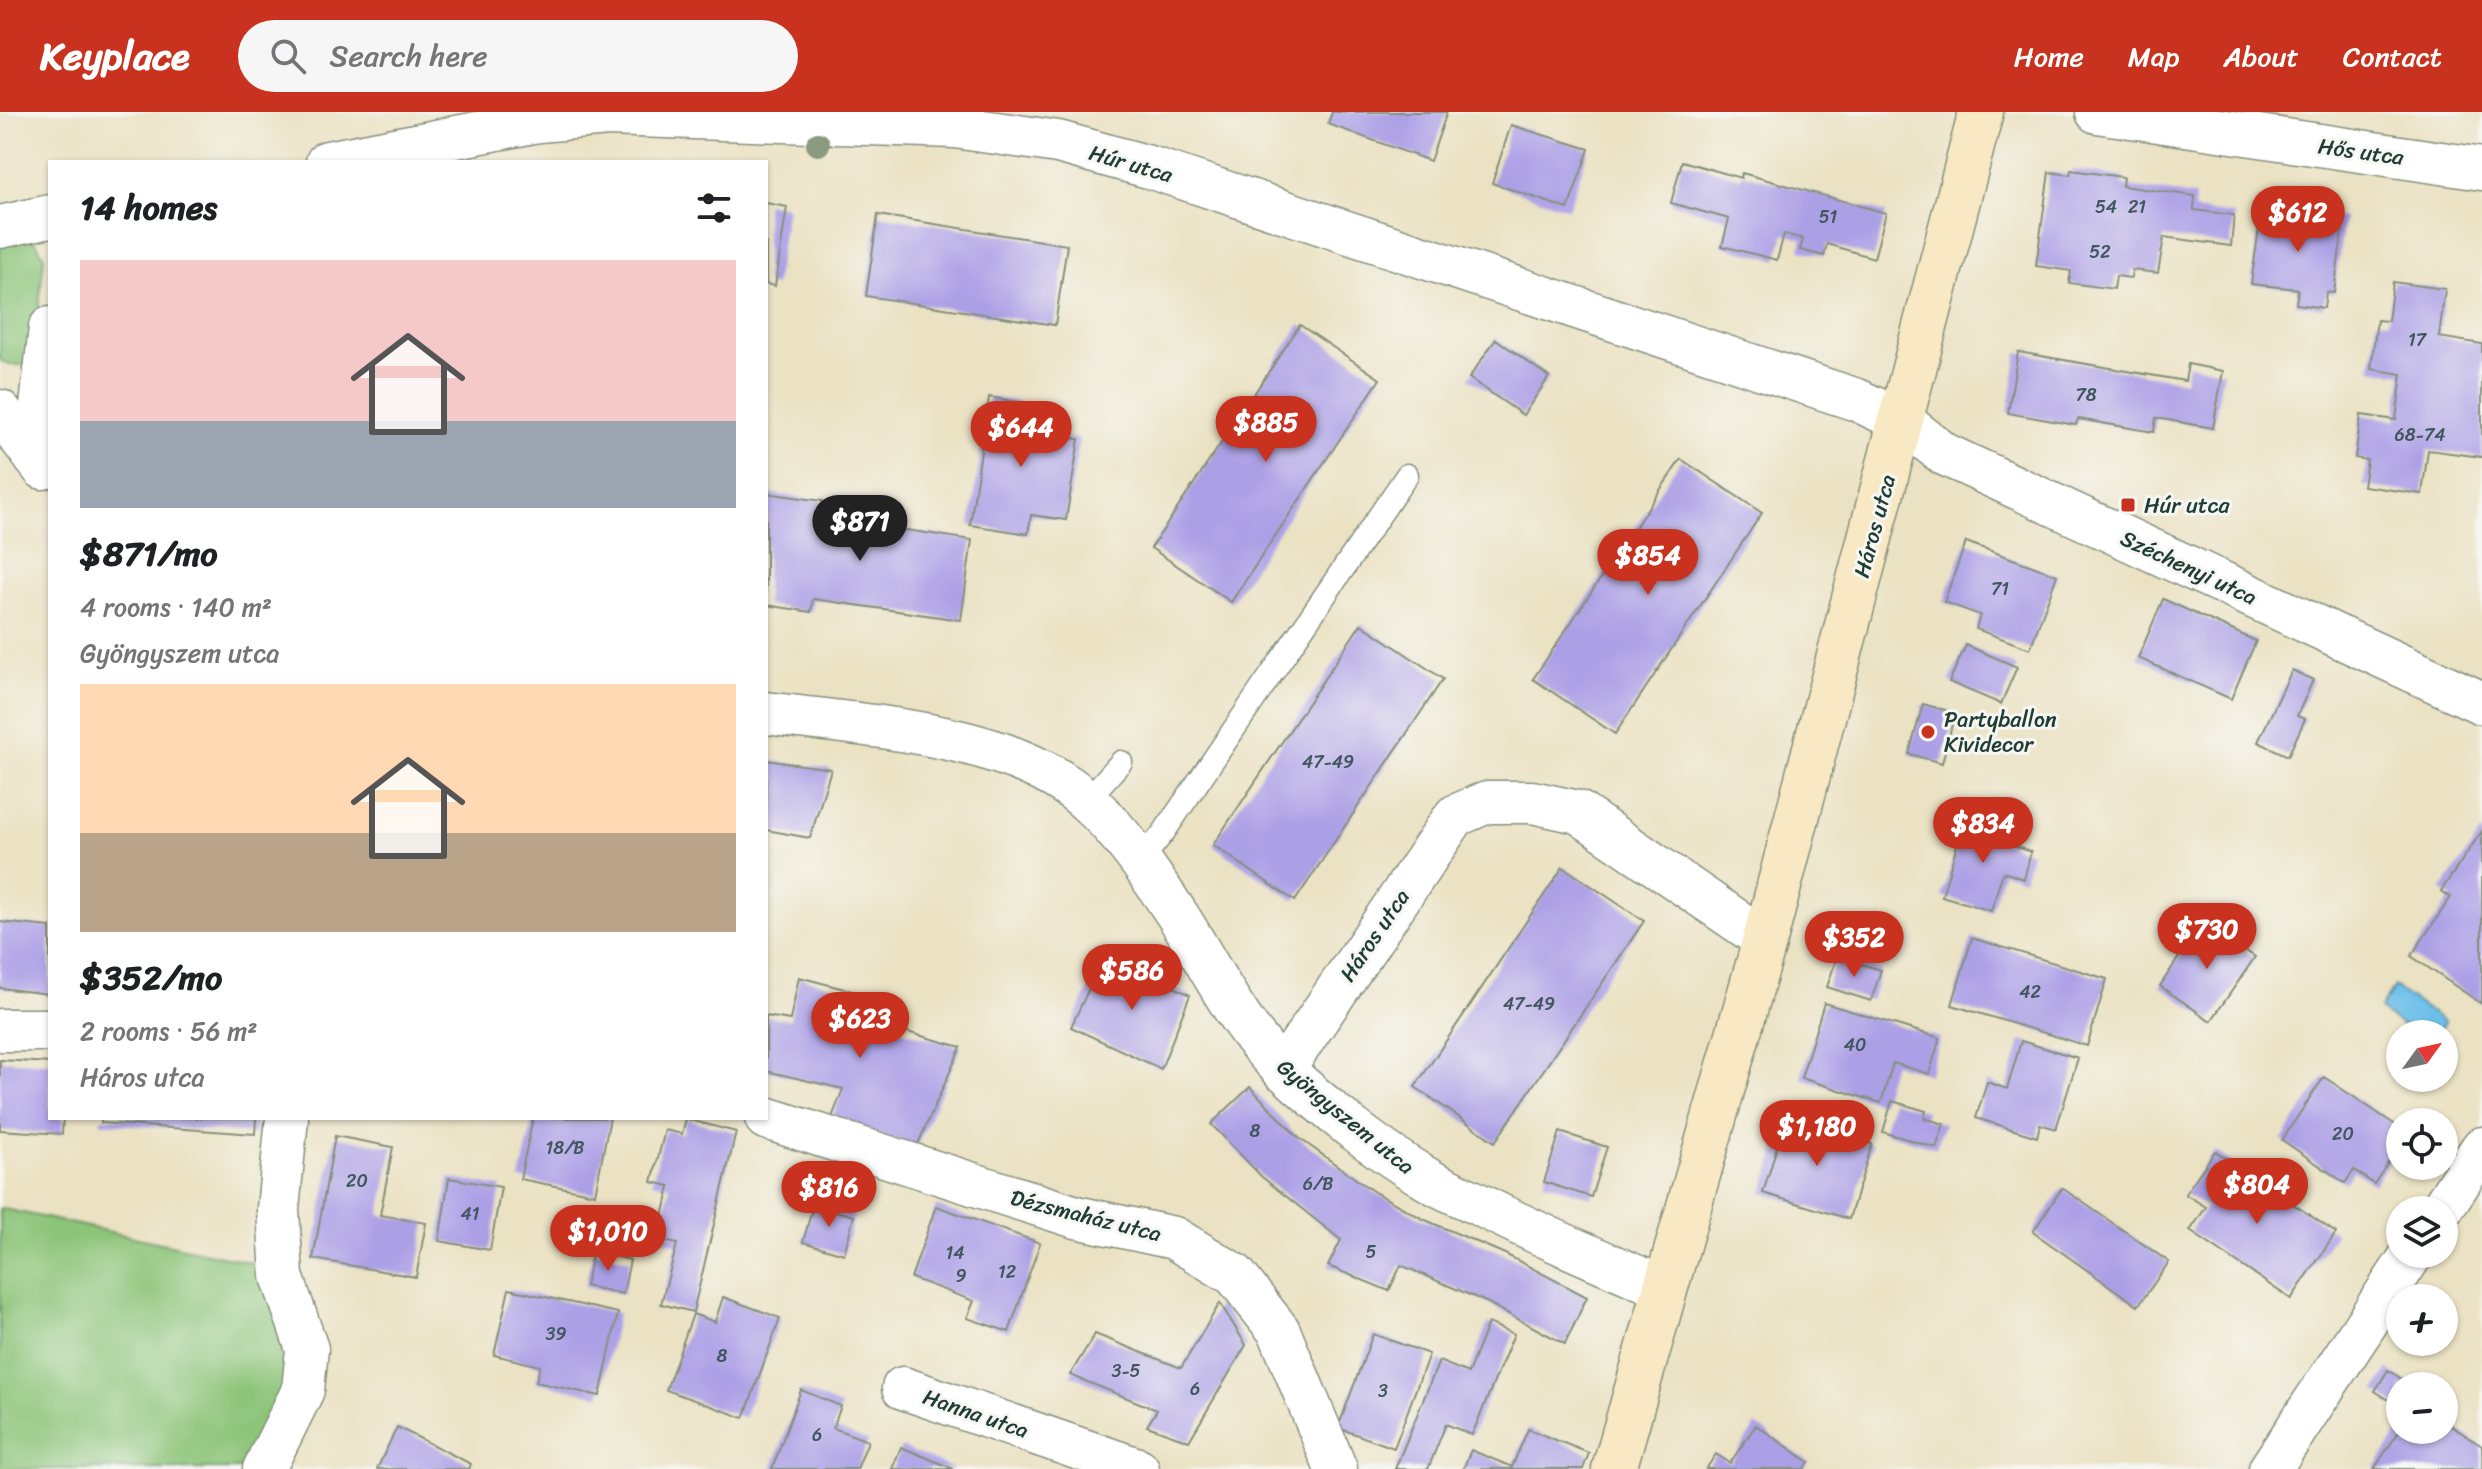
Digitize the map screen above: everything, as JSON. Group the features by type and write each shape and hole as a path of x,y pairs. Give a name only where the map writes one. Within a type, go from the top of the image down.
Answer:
{"street":[{"name":"Háros utca","path":"1614,1469 1765,940 1981,112"},
{"name":"Hős utca","path":"2097,112 2482,169"},
{"name":"Húr utca","path":"337,160 539,121 608,115 960,119 1149,167 1857,400 1902,421"},
{"path":"0,227 48,216"},
{"path":"43,468 48,368"},
{"path":"0,412 43,468"},
{"name":"Széchenyi utca","path":"1902,421 1944,454 2482,703"},
{"name":"Gyöngyszem utca","path":"768,713 912,732 982,748 1043,771 1087,800 1140,862 1178,917 1241,1022 1283,1070 1355,1128 1424,1177 1500,1216 1666,1289"},
{"name":"Háros utca","path":"1283,1070 1455,816 1487,802 1532,802 1578,812 1765,940"},
{"path":"0,1030 48,1030"},
{"name":"Dézsmaház utca","path":"768,1119 1076,1217 1174,1238 1223,1267 1235,1275 1279,1331 1336,1469"},
{"path":"264,1469 303,1390 307,1349 282,1276 278,1209 287,1120"},
{"path":"2451,1196 2479,1159"},
{"path":"2270,1469 2403,1268"},
{"name":"Hanna utca","path":"903,1388 1138,1469"}],"lane":[{"path":"1140,862 1164,832 1407,475"},
{"path":"1087,800 1121,762"}],"green space":[{"path":"22,237 36,242 44,257 34,354 25,365 9,365 0,360 0,242"},
{"path":"0,1208 263,1265 287,1342 284,1384 240,1469 0,1469"}],"water":[{"path":"2394,987 2442,1020 2394,1020 2379,1010"}],"building":[{"path":"1332,112 1447,112 1430,161 1328,124"},
{"path":"1511,125 1589,149 1568,209 1492,183"},
{"path":"1682,161 1741,178 1742,173 1886,213 1874,258 1827,244 1824,256 1800,250 1803,239 1784,234 1777,260 1722,246 1729,219 1671,203"},
{"path":"2071,170 2123,177 2122,186 2195,196 2194,210 2234,215 2231,246 2164,237 2158,273 2132,270 2131,278 2116,276 2114,289 2069,283 2071,271 2036,266 2049,172 2070,175"},
{"path":"768,203 787,207 775,286 768,284"},
{"path":"2262,207 2344,218 2334,293 2326,292 2324,308 2296,304 2298,289 2251,284"},
{"path":"878,215 1067,245 1055,325 866,296"},
{"path":"2393,282 2445,289 2439,337 2482,344 2482,457 2428,450 2422,494 2363,486 2367,460 2355,458 2361,415 2396,420 2402,374 2371,369 2377,320 2388,321"},
{"path":"1300,325 1380,379 1231,602 1151,548"},
{"path":"1496,339 1549,377 1523,415 1469,378"},
{"path":"2018,352 2185,381 2188,364 2223,371 2213,428 2156,418 2154,432 2078,419 2076,425 2008,413"},
{"path":"989,397 1048,407 1044,434 1079,439 1066,520 1031,515 1028,534 970,525"},
{"path":"1681,459 1762,513 1615,734 1533,679"},
{"path":"768,493 823,501 821,517 972,540 961,620 813,599 811,612 768,605"},
{"path":"1966,542 2057,575 2030,649 1976,629 1980,615 1944,602"},
{"path":"2163,599 2256,641 2231,699 2138,658"},
{"path":"1361,624 1443,679 1295,901 1213,845"},
{"path":"1966,645 2017,667 2001,704 1949,682"},
{"path":"2292,670 2313,680 2297,716 2305,719 2288,756 2258,742"},
{"path":"1923,704 1955,713 1942,763 1909,754"},
{"path":"768,760 831,769 810,838 768,830"},
{"path":"1964,821 2013,836 2011,845 2031,852 2024,879 2003,872 1991,911 1942,896"},
{"path":"2482,831 2482,1004 2411,956 2451,897 2441,891"},
{"path":"1563,867 1644,921 1495,1142 1415,1087"},
{"path":"0,922 48,927 48,994 0,988"},
{"path":"2202,922 2255,957 2211,1021 2160,986"},
{"path":"1972,938 2107,979 2087,1046 1952,1005"},
{"path":"1105,954 1190,995 1161,1069 1071,1027"},
{"path":"1837,957 1881,970 1871,1001 1827,987"},
{"path":"799,977 886,1000 875,1023 961,1047 917,1146 831,1120 843,1089 768,1071 768,1016 790,1020"},
{"path":"1824,1003 1940,1038 1929,1074 1893,1063 1881,1103 1801,1078"},
{"path":"2021,1041 2078,1058 2056,1129 2040,1124 2037,1137 1976,1118 1987,1082 2007,1089"},
{"path":"0,1060 48,1063 48,1120 63,1120 62,1134 0,1130"},
{"path":"2324,1077 2386,1119 2386,1166 2374,1184 2354,1170 2345,1183 2282,1140"},
{"path":"1250,1087 1299,1138 1374,1192 1423,1219 1505,1254 1587,1297 1565,1344 1486,1302 1401,1265 1389,1291 1328,1266 1341,1240 1262,1177 1211,1124"},
{"path":"1892,1101 1926,1111 1924,1118 1944,1124 1936,1148 1883,1132"},
{"path":"1786,1117 1872,1144 1849,1219 1763,1193"},
{"path":"101,1120 256,1120 255,1134 101,1123"},
{"path":"533,1120 610,1120 595,1194 520,1179"},
{"path":"686,1120 736,1132 693,1312 661,1304 677,1244 658,1239 670,1186 652,1182 665,1130 682,1134"},
{"path":"1560,1132 1607,1147 1591,1197 1544,1182"},
{"path":"335,1136 393,1147 380,1215 426,1223 416,1277 313,1259"},
{"path":"2215,1151 2336,1233 2291,1299 2190,1231 2206,1207 2185,1194"},
{"path":"449,1178 501,1187 490,1250 439,1241"},
{"path":"2062,1188 2169,1262 2138,1306 2033,1232"},
{"path":"813,1205 854,1216 844,1254 803,1242"},
{"path":"936,1206 1040,1243 1009,1332 967,1318 974,1301 911,1278"},
{"path":"593,1251 630,1260 623,1294 585,1286"},
{"path":"509,1289 618,1313 600,1396 536,1382 540,1366 494,1355"},
{"path":"723,1297 780,1318 744,1418 666,1390 693,1314 715,1322"},
{"path":"1220,1303 1246,1345 1189,1441 1147,1426 1157,1410 1070,1375 1095,1334 1181,1368"},
{"path":"1488,1323 1514,1334 1472,1435 1446,1424 1428,1469 1395,1469 1439,1361 1468,1373"},
{"path":"1373,1334 1429,1354 1394,1448 1338,1428"},
{"path":"2386,1373 2386,1398 2375,1391"},
{"path":"801,1390 841,1406 833,1428 868,1441 857,1469 772,1469"},
{"path":"1756,1425 1809,1462 1804,1469 1706,1469 1716,1454 1730,1463"},
{"path":"397,1427 471,1464 469,1469 377,1469"},
{"path":"1528,1429 1589,1453 1583,1469 1463,1469 1471,1450 1512,1467"},
{"path":"2458,1430 2482,1446 2482,1469 2374,1469 2391,1444 2458,1444"},
{"path":"901,1447 954,1469 892,1469"}],"place":[{"name":"Húr utca","path":"2128,505"},
{"name":"Partyballon Kividecor","path":"1928,732"}]}
